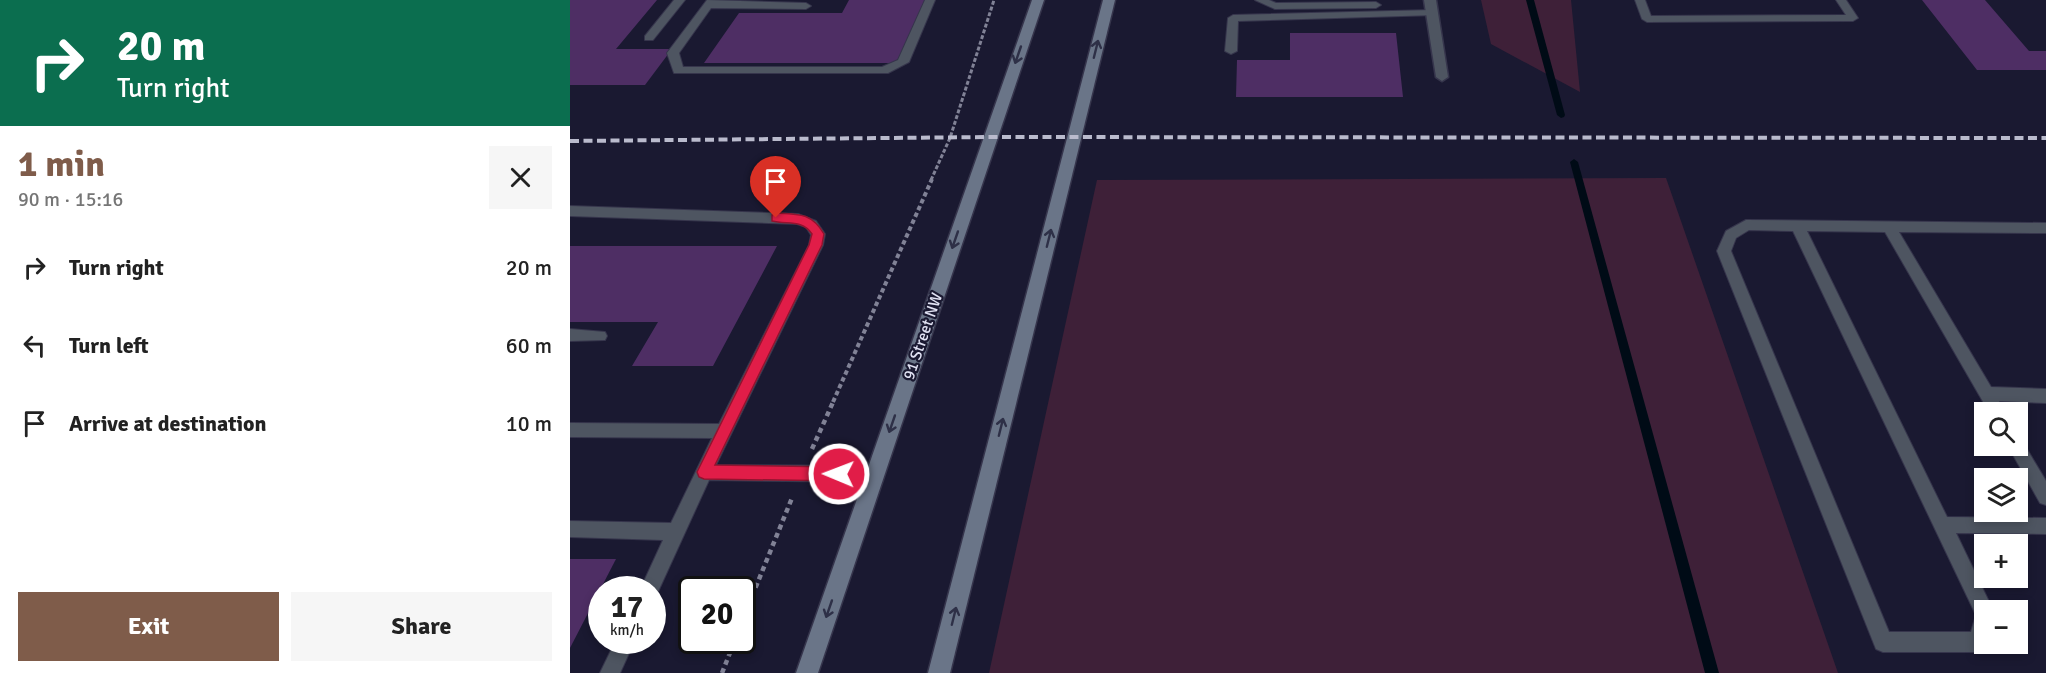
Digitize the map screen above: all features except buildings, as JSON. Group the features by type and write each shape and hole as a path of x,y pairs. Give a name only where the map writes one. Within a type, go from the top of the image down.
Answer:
{"main road":[{"name":"91 Street NW","path":"807,673 1038,0"},
{"path":"939,673 1109,0"}],"street":[{"path":"1431,6 1442,77"}],"lane":[{"path":"649,38 680,0"},
{"path":"806,6 710,3 673,53 678,71 884,71 903,62 930,0"},
{"path":"1260,0 1275,6 1431,6"},
{"path":"1640,0 1647,19 1853,18 1841,0"},
{"path":"1231,51 1233,18 1431,6"},
{"path":"570,212 798,219 812,224 818,234 816,245 656,576"},
{"path":"1974,642 1883,642 1724,251 1731,235 1746,225 2046,228"},
{"path":"1797,225 1979,600"},
{"path":"1889,227 1991,402"},
{"path":"570,335 600,336"},
{"path":"1986,394 2046,396"},
{"path":"570,430 725,431"},
{"path":"2022,456 2046,497"},
{"path":"704,472 875,474"},
{"path":"1942,525 2046,526"},
{"path":"570,529 676,532"},
{"path":"610,673 619,654"}],"path":[{"path":"756,586 802,473 950,138 994,0"},
{"path":"722,673 729,654"}],"shaded area":[{"path":"1481,0 1571,0 1580,92 1491,44"},
{"path":"1666,178 1838,673 989,673 1097,180"}],"waterway":[{"path":"1530,0 1561,115"},
{"path":"1574,162 1712,673"}],"railway":[{"path":"570,141 990,137 2046,138"}],"route":[{"path":"776,218 798,219 812,224 818,234 816,245 704,472 839,474"}]}
